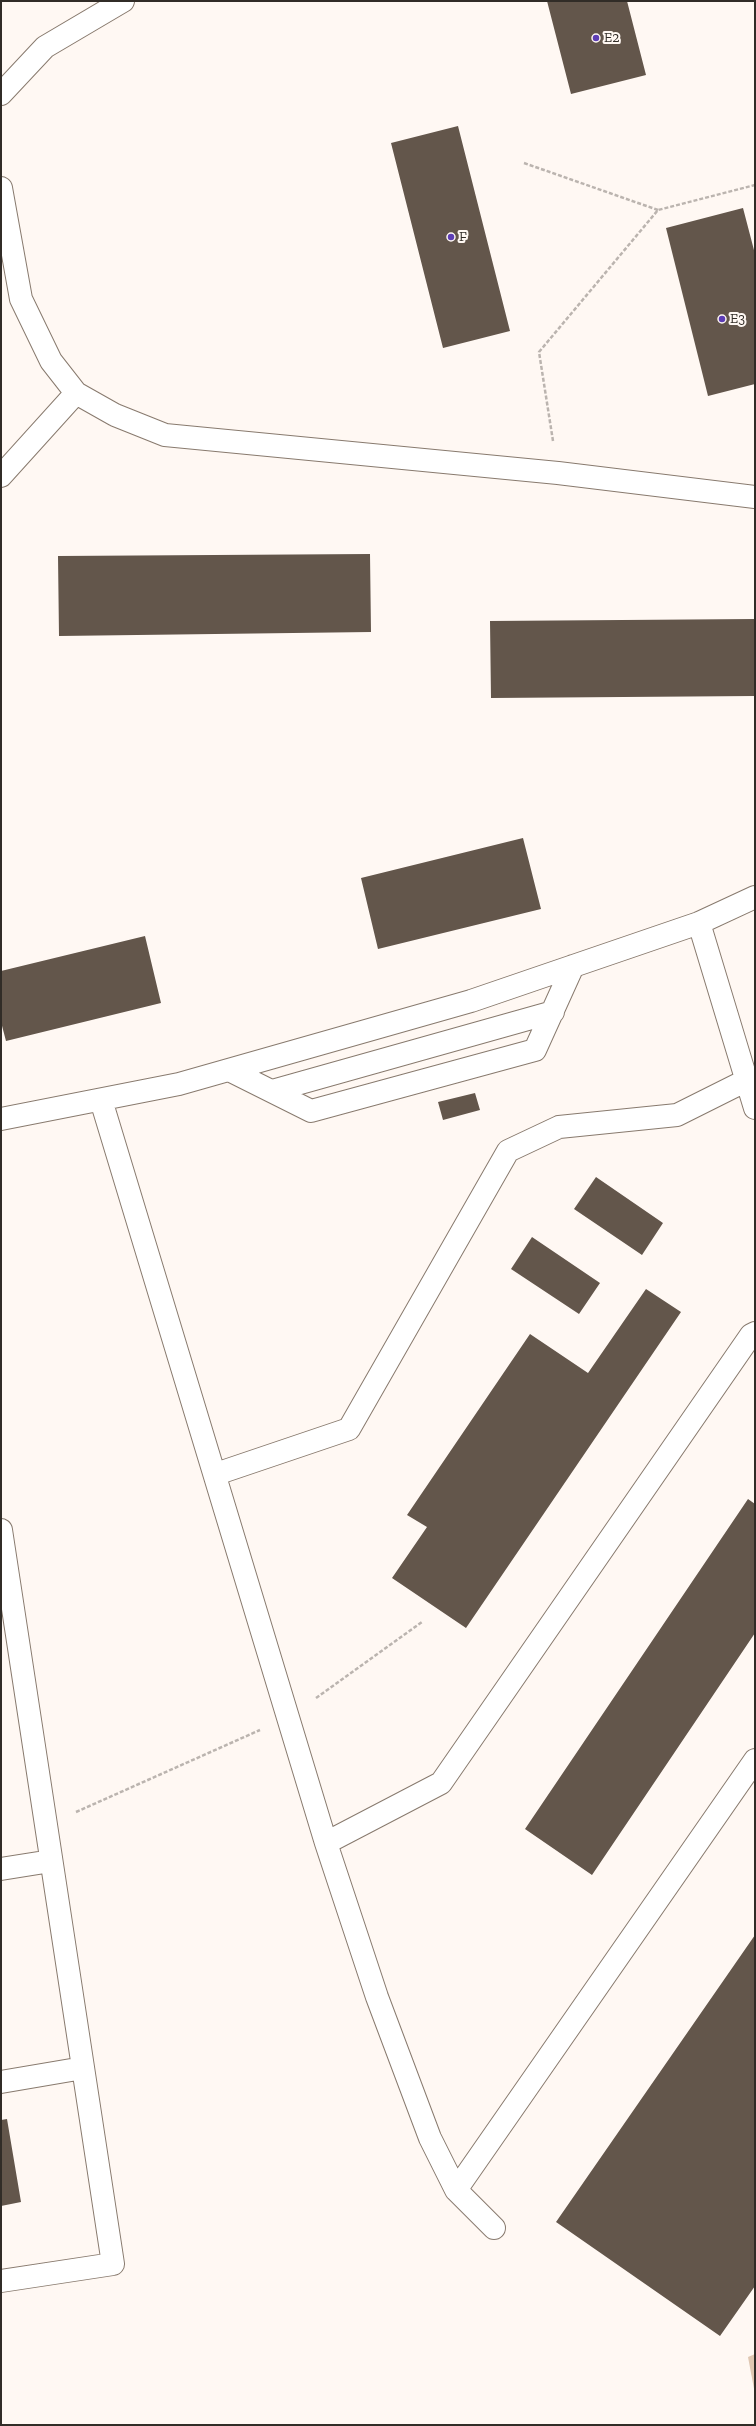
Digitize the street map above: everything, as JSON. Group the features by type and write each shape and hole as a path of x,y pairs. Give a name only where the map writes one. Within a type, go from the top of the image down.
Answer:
{"lane":[{"path":"1,94 45,47 123,1"},
{"path":"1,188 21,299 51,361 76,393 116,415 165,435 558,473 755,497"},
{"path":"1,476 76,393"},
{"path":"1,1119 179,1084 471,1001 699,923 755,897"},
{"path":"699,923 755,1108"},
{"path":"230,1070 311,1111 535,1050 573,966"},
{"path":"272,1091 553,1012"},
{"path":"216,1474 349,1429 508,1152 559,1127 677,1115 747,1080"},
{"path":"101,1100 216,1474 326,1844 382,2012 430,2138 456,2190 494,2228"},
{"path":"326,1844 441,1783 751,1335 755,1333"},
{"path":"1,1530 9,1644 44,1819 113,2264 1,2281"},
{"path":"456,2190 755,1760"},
{"path":"1,1869 51,1861"},
{"path":"1,2082 83,2068"}],"path":[{"path":"524,163 658,210 755,185"},
{"path":"558,473 540,352 658,210"},
{"path":"44,1819 80,1810 289,1717 422,1622"}],"shaded area":[{"path":"755,2354 755,2394 748,2357"}],"building":[{"name":"E2","path":"547,1 627,1 646,75 571,94"},
{"name":"F","path":"458,126 510,331 443,348 391,143"},
{"name":"E3","path":"743,208 755,254 755,384 708,396 666,228"},
{"path":"370,554 371,632 59,636 58,556"},
{"path":"755,619 755,696 491,698 490,621"},
{"path":"523,838 541,909 378,949 361,878"},
{"path":"145,936 161,1003 6,1041 1,1022 1,971"},
{"path":"475,1093 480,1110 443,1120 438,1102"},
{"path":"596,1177 663,1223 642,1255 574,1209"},
{"path":"532,1237 600,1283 579,1314 511,1269"},
{"path":"646,1289 681,1312 466,1628 392,1578 427,1527 407,1515 530,1334 588,1373"},
{"path":"748,1499 755,1504 755,1633 592,1875 525,1829"},
{"path":"755,1935 755,2286 720,2336 556,2222"},
{"path":"7,2119 21,2202 1,2206 1,2120"}],"place":[{"name":"E2","path":"596,38"},
{"name":"F","path":"451,237"},
{"name":"E3","path":"722,319"}]}
